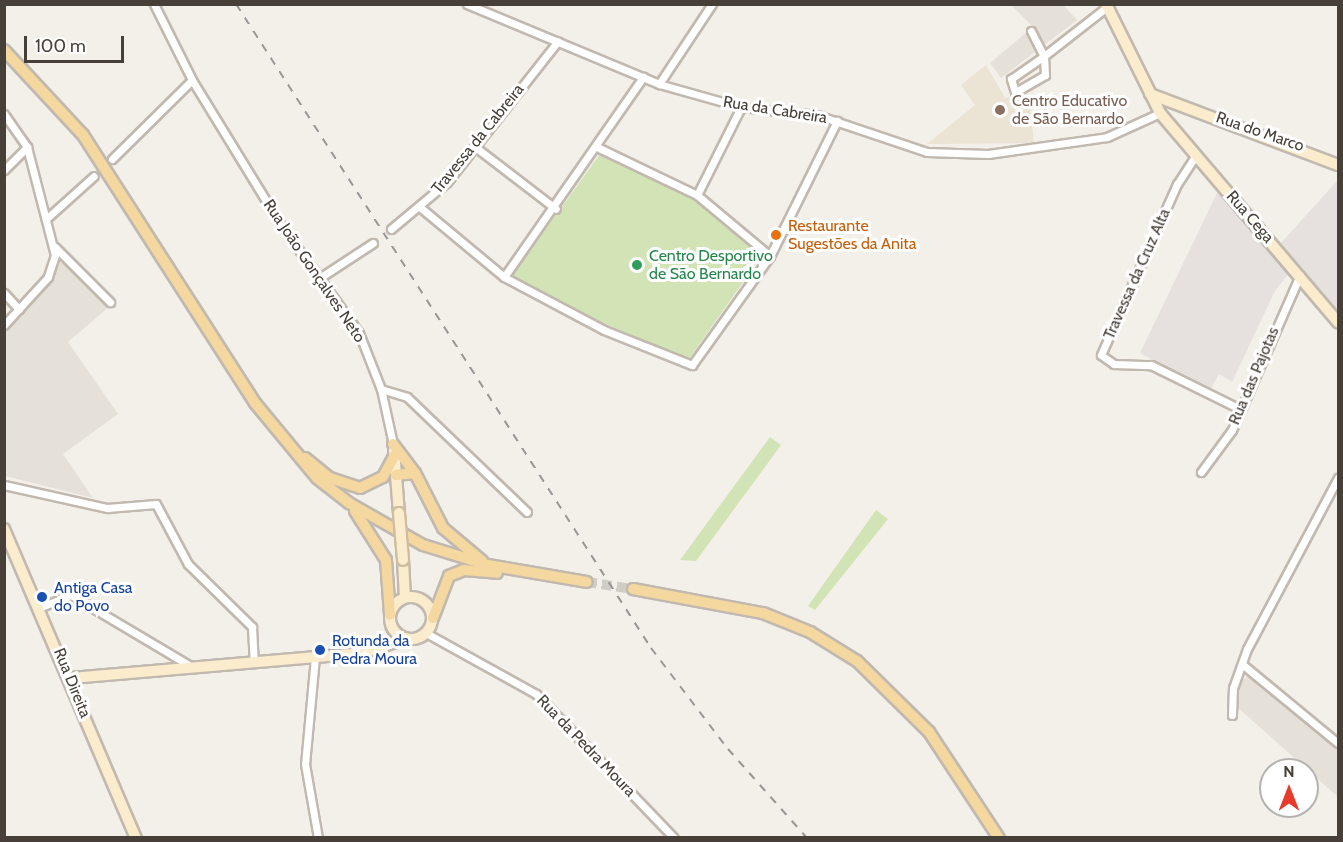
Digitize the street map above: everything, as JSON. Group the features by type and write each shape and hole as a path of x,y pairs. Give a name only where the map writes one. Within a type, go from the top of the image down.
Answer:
{"main road":[{"name":"Rua Cega","path":"1106,6 1160,113 1338,322"},
{"path":"4,50 83,135 279,436 349,503 381,546 393,629 385,647"},
{"path":"1150,94 1178,108"},
{"path":"1160,113 1178,108"},
{"name":"Rua do Marco","path":"1178,108 1219,117 1338,165"},
{"path":"279,436 346,486 360,488 383,477 396,478 415,473"},
{"path":"383,477 394,450 415,473 443,528 488,565"},
{"name":"Rua João Gonçalves Neto","path":"394,450 405,597"},
{"path":"349,503 423,545 488,565 587,582"},
{"name":"Rua Direita","path":"4,529 41,607 136,837"},
{"path":"71,678 189,665 315,657 385,647 426,633 444,582 455,572 531,574"},
{"path":"633,589 763,613 810,632 857,661 929,732 999,837"},
{"path":"390,615 405,597 424,601 433,618"},
{"path":"393,629 407,638"}],"street":[{"name":"Rua João Gonçalves Neto","path":"154,4 192,80 281,225 321,277 359,333 381,389 394,450"},
{"name":"Rua da Cabreira","path":"467,4 659,84 741,107 837,121 927,152 988,154 1107,137 1160,113"},
{"path":"659,84 712,4"},
{"path":"1031,31 1044,56 1045,75 1015,92 1011,79 1044,56 1106,6"},
{"name":"Travessa da Cabreira","path":"391,229 421,208 558,41"},
{"path":"504,277 599,148 643,77"},
{"path":"112,159 192,80"},
{"path":"696,195 741,107"},
{"path":"4,114 27,147 55,255 48,277 4,325"},
{"path":"421,208 504,277 604,330 692,364 770,256 837,121"},
{"path":"474,146 556,209"},
{"path":"4,170 27,147"},
{"path":"599,148 696,195 770,256"},
{"name":"Travessa da Cruz Alta","path":"1196,155 1177,184 1101,355 1114,364 1150,365 1240,409"},
{"path":"46,219 94,176"},
{"path":"321,277 373,243"},
{"path":"52,244 110,302"},
{"name":"Rua das Pajotas","path":"1201,472 1217,454 1240,409 1300,275"},
{"path":"4,293 20,309"},
{"path":"381,389 407,397 527,512"},
{"path":"1232,715 1242,664 1338,478"},
{"path":"4,484 107,508 156,504 188,564 252,627 254,661"},
{"path":"41,607 70,595 189,665"},
{"name":"Rua da Pedra Moura","path":"426,633 536,694 674,837"},
{"path":"315,657 305,764 318,837"},
{"path":"1242,664 1338,742"}],"shaded area":[{"path":"1011,5 1063,5 1077,20 1001,78 990,63 1033,27"},
{"name":"Centro Educativo de São Bernardo","path":"986,65 1005,98 1029,96 1034,143 927,144 975,105 961,85"},
{"path":"1338,180 1338,312 1281,243"},
{"path":"1219,189 1289,273 1275,291 1232,382 1219,374 1210,390 1140,353"},
{"path":"62,259 110,306 68,342 118,414 63,454 93,498 5,476 5,331"},
{"path":"1248,676 1338,748 1338,797 1319,780 1319,758 1294,758 1236,706 1237,684"}],"green space":[{"name":"Centro Desportivo de São Bernardo","path":"600,154 693,198 762,255 689,359 596,320 512,276"},
{"path":"770,437 781,445 696,561 680,560"},
{"path":"876,510 888,519 815,610 808,606"}],"tunnel":[{"path":"587,582 633,589"}],"railway":[{"path":"236,4 651,648 728,749 807,838"}],"place":[{"name":"Centro Educativo de São Bernardo","path":"1000,110"},
{"name":"Restaurante Sugestões da Anita","path":"776,235"},
{"name":"Centro Desportivo de São Bernardo","path":"637,265"},
{"name":"Antiga Casa do Povo","path":"42,597"},
{"name":"Rotunda da Pedra Moura","path":"320,650"}]}
